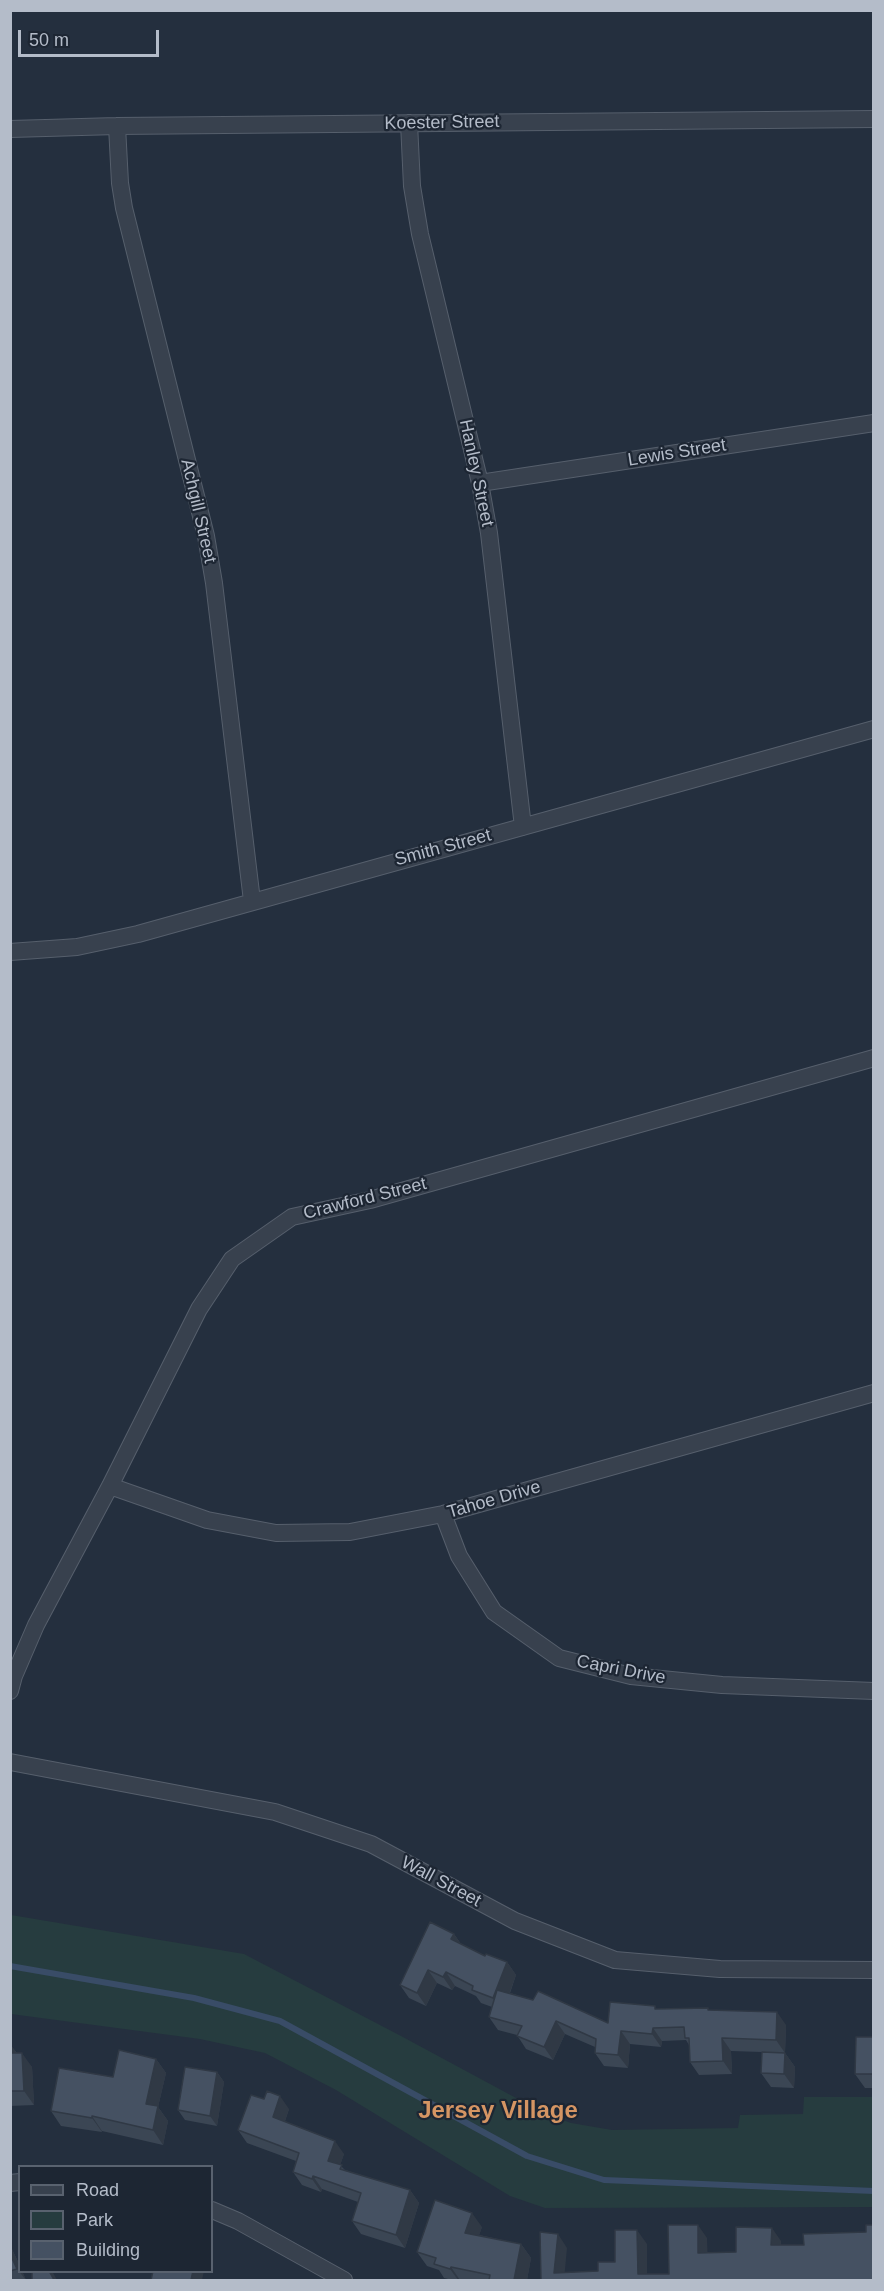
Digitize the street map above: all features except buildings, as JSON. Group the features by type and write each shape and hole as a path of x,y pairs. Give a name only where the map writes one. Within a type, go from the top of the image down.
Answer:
{"street":[{"name":"Koester Street","path":"10,129 873,119"},
{"name":"Hanley Street","path":"409,123 412,186 420,234 480,483 496,584 523,826"},
{"name":"Achgill Street","path":"117,126 120,183 124,208 208,548 252,901"},
{"name":"Lewis Street","path":"480,483 873,423"},
{"name":"Smith Street","path":"10,952 77,947 138,933 873,729"},
{"name":"Crawford Street","path":"10,1691 36,1625 110,1486 199,1309 232,1259 292,1217 370,1200 873,1058"},
{"name":"Tahoe Drive","path":"110,1486 207,1520 276,1533 350,1532 443,1514 873,1393"},
{"name":"Capri Drive","path":"443,1514 459,1556 494,1612 559,1658 631,1676 722,1685 873,1692"},
{"name":"Wall Street","path":"10,1762 285,1816 371,1844 515,1921 615,1960 720,1970 873,1970"},
{"path":"213,2210 238,2221 344,2280"}],"green space":[{"path":"11,1915 244,1954 542,2112 571,2123 612,2130 738,2128 740,2115 803,2114 804,2097 873,2097 873,2207 545,2208 510,2196 336,2090 265,2053 200,2039 11,2014"}],"waterway":[{"path":"10,1966 194,1998 280,2021 527,2156 604,2180 874,2191"}],"district":[{"name":"Jersey Village","path":"498,2111"}]}
